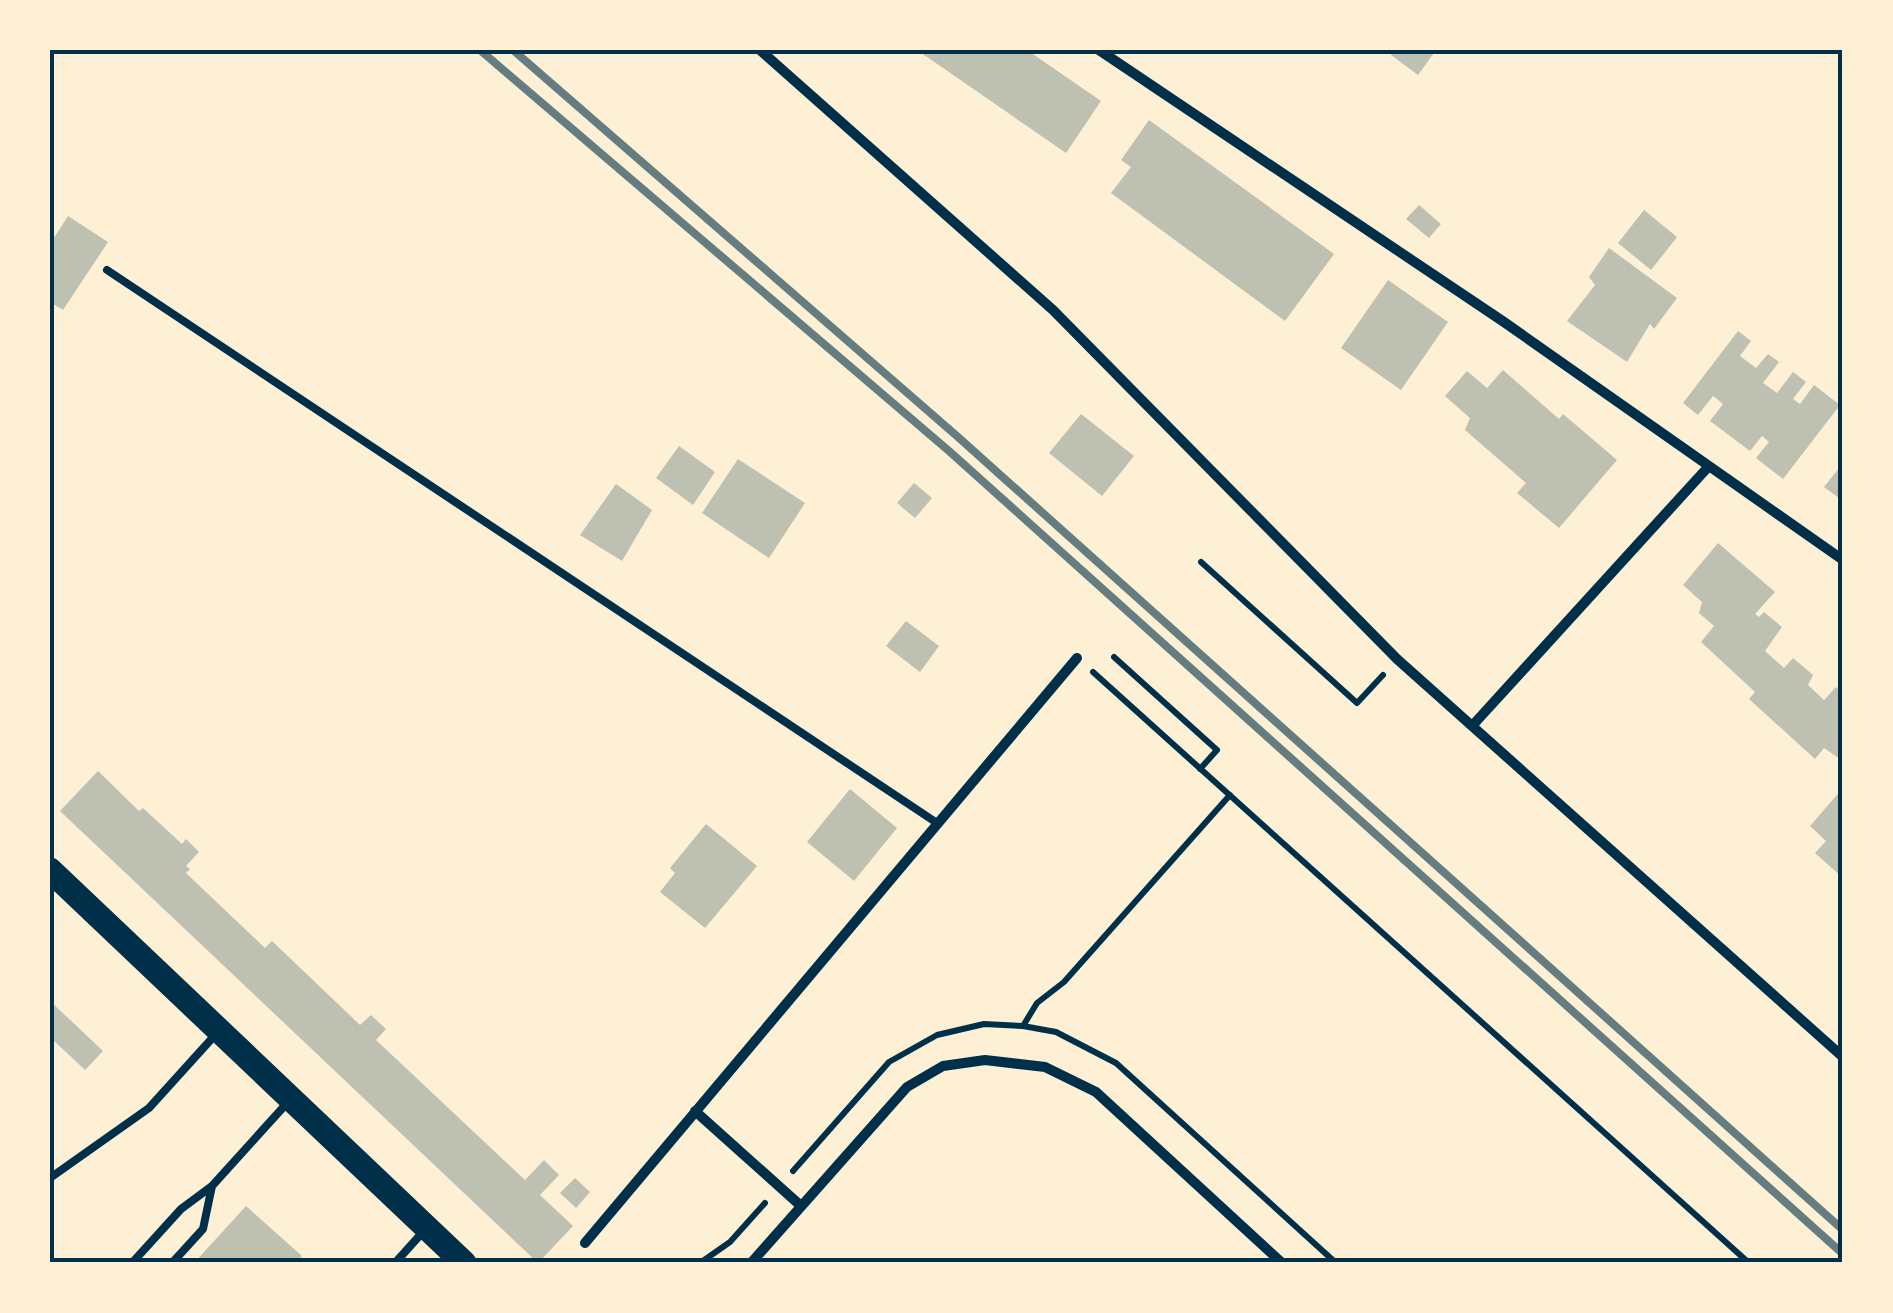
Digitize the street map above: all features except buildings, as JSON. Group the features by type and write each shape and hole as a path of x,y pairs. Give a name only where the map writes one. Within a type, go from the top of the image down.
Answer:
{"main road":[{"path":"51,874 465,1261"}],"street":[{"path":"760,50 1052,310 1397,659 1843,1057"},
{"path":"1099,50 1504,322 1843,560"},
{"path":"1472,726 1709,466"},
{"path":"585,1243 1077,658"},
{"path":"751,1263 906,1087 943,1066 985,1060 1046,1066 1096,1092 1282,1263"},
{"path":"695,1111 801,1206"}],"lane":[{"path":"107,270 937,823"},
{"path":"50,1178 149,1108 220,1030"},
{"path":"132,1263 181,1209 212,1186 292,1098"},
{"path":"172,1263 203,1229 212,1186"},
{"path":"395,1263 428,1227"}],"path":[{"path":"1201,562 1357,703 1397,659"},
{"path":"1077,658 1749,1263"},
{"path":"1114,658 1217,750 1200,769"},
{"path":"1023,1026 1037,1004 1064,982 1230,796"},
{"path":"700,1263 730,1242 889,1062 937,1035 984,1024 1056,1032 1116,1063 1336,1263"}],"railway":[{"path":"480,50 949,451 1843,1254"},
{"path":"513,50 958,437 1843,1230"}]}
